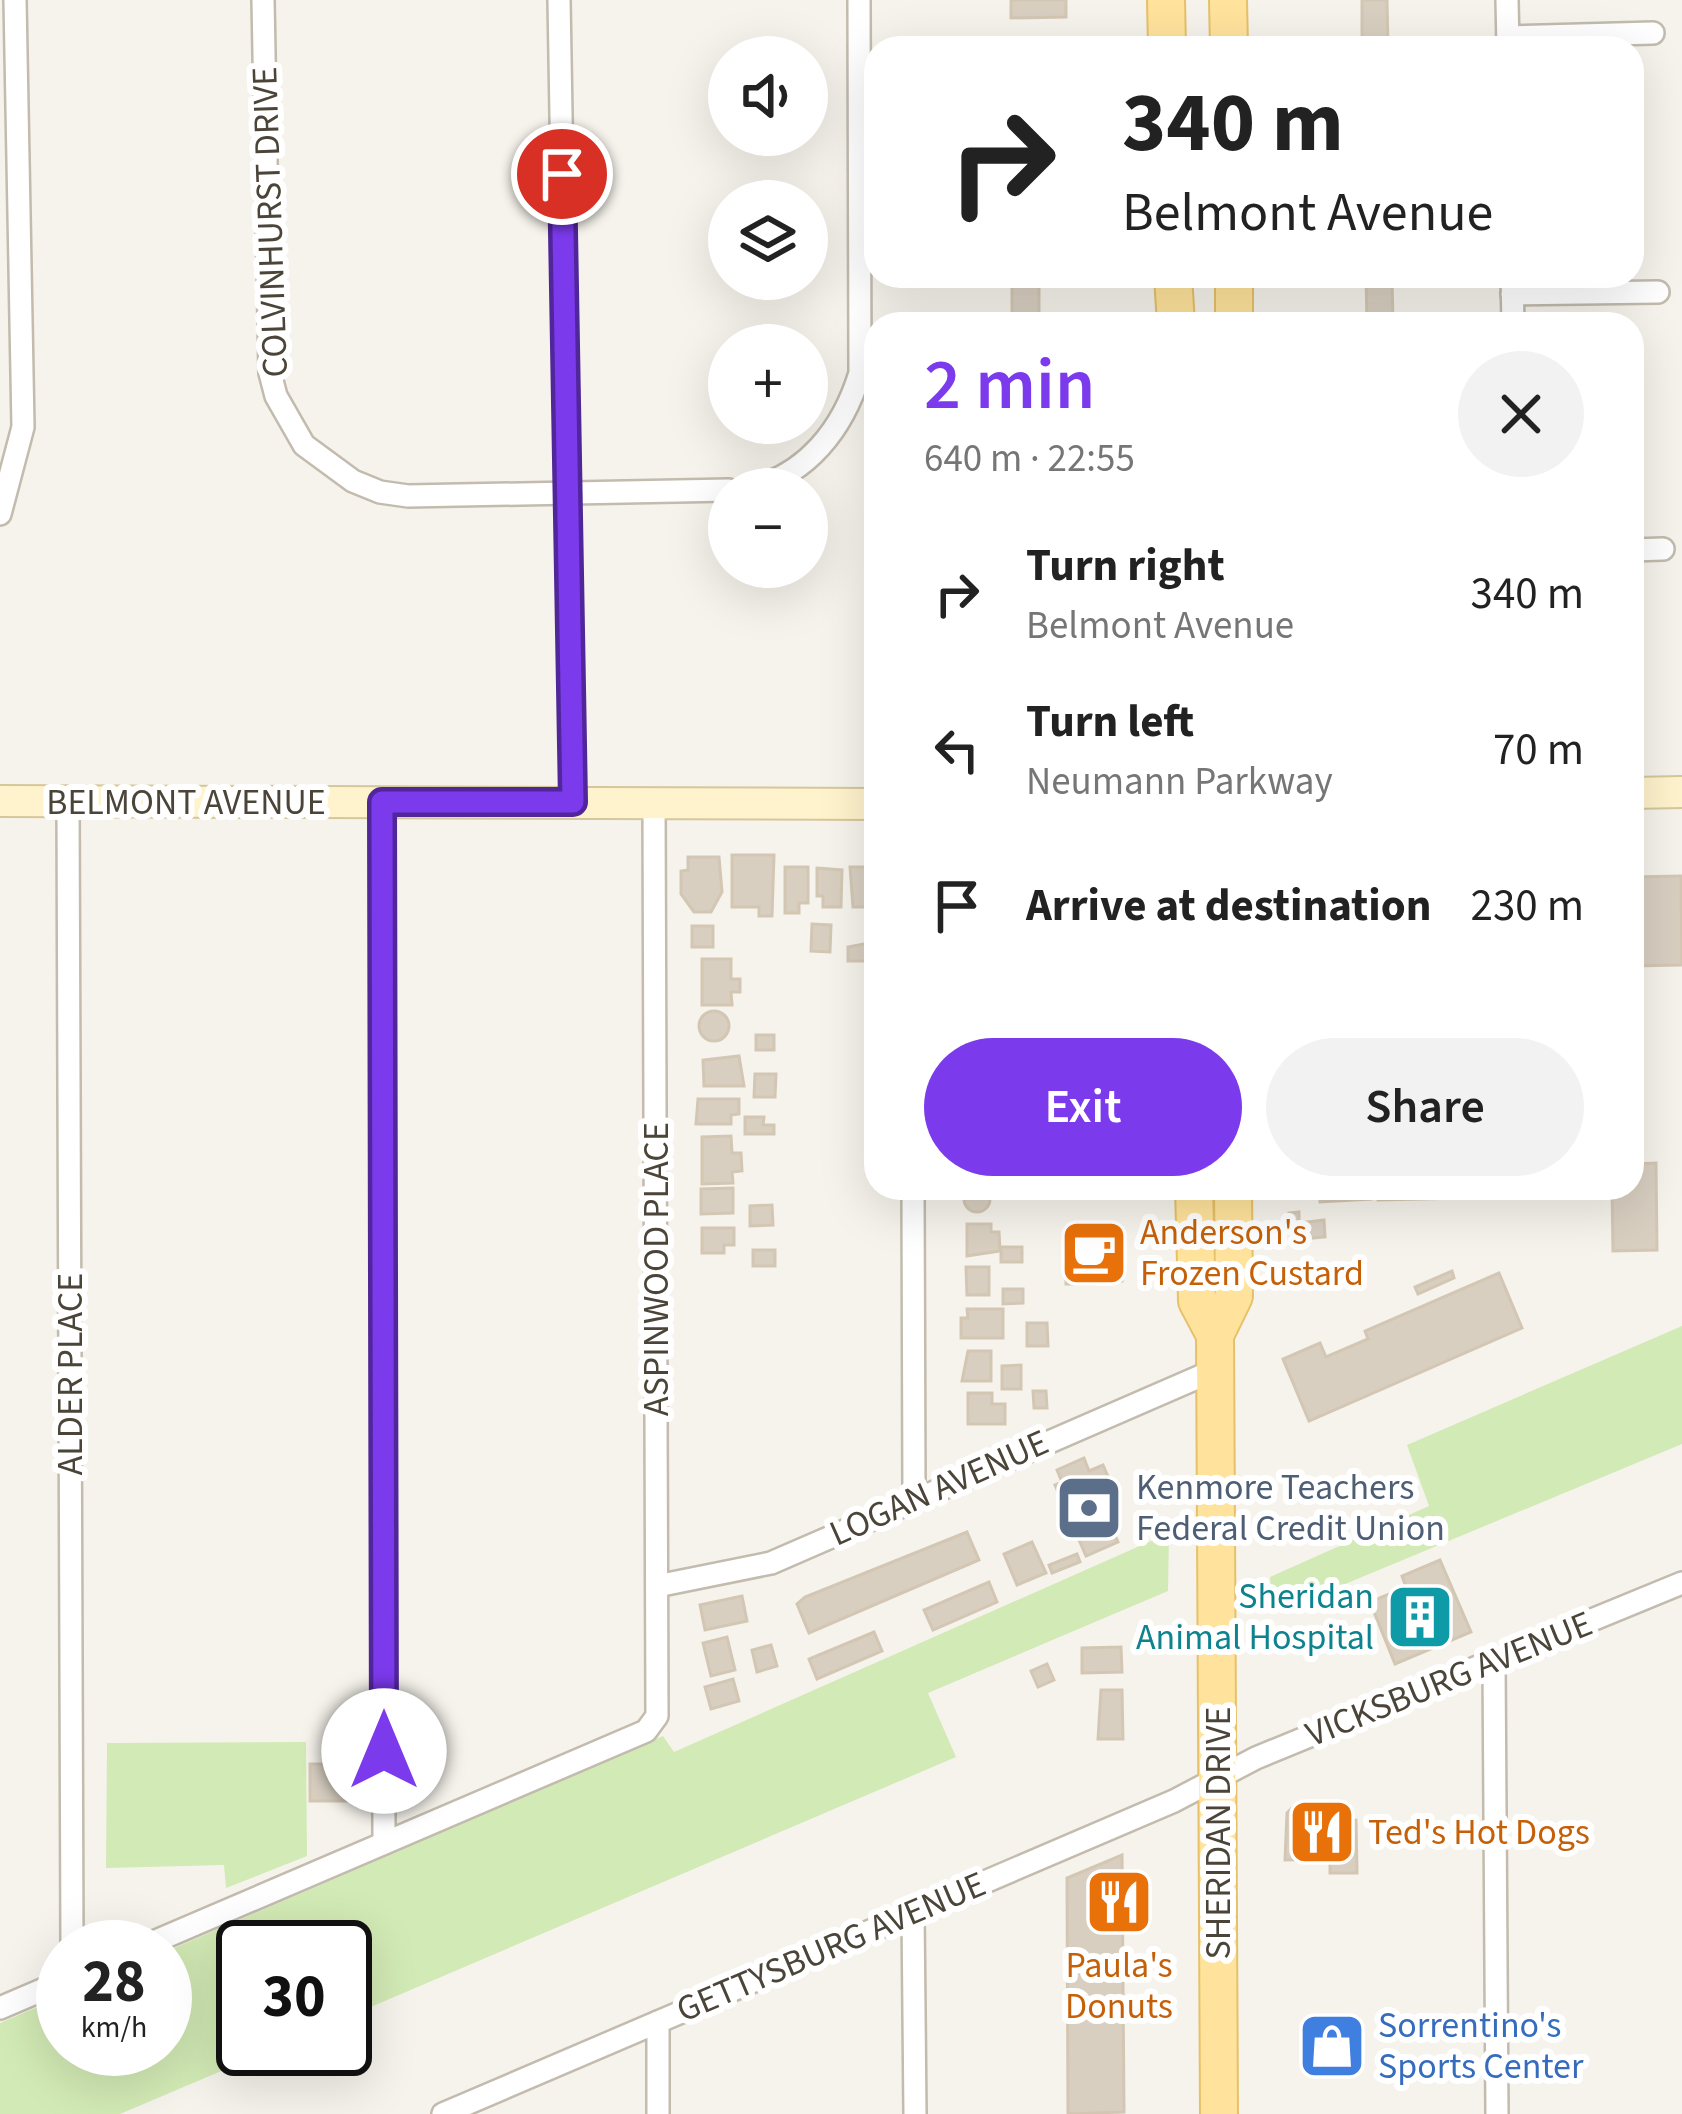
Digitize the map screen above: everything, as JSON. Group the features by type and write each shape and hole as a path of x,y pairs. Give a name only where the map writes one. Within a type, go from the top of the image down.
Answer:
{"main road":[{"path":"1166,0 1167,36"},
{"path":"1228,0 1229,36"},
{"name":"SHERIDAN DRIVE","path":"1194,1200 1197,1301 1215,1353 1219,2114"},
{"name":"SHERIDAN DRIVE","path":"1215,1353 1234,1296 1233,1200"}],"street":[{"path":"0,514 22,427 15,0"},
{"name":"COLVINHURST DRIVE","path":"263,0 270,373 287,421 322,462 380,492 708,491"},
{"path":"560,0 573,802"},
{"path":"795,468 824,443 852,399 860,374 859,0"},
{"path":"1507,0 1508,36"},
{"path":"1605,36 1653,33"},
{"path":"1575,288 1658,292"},
{"path":"1644,550 1663,549"},
{"path":"1644,793 1682,792"},
{"name":"BELMONT AVENUE","path":"0,801 864,804"},
{"name":"ALDER PLACE","path":"68,801 72,1920"},
{"path":"192,1926 384,1843 382,802"},
{"name":"ASPINWOOD PLACE","path":"384,1843 646,1731 657,1716 654,803"},
{"path":"913,1200 914,1497"},
{"name":"LOGAN AVENUE","path":"657,1586 770,1563 1215,1353"},
{"name":"VICKSBURG AVENUE","path":"1218,1778 1682,1583"},
{"path":"1494,1661 1497,2114"},
{"name":"GETTYSBURG AVENUE","path":"443,2114 1218,1778"},
{"path":"913,1912 915,2114"},
{"path":"0,2008 36,1993"},
{"path":"658,2022 658,2114"}],"green space":[{"path":"1682,1326 1682,1444 1273,1614 1270,1577 1429,1506 1407,1445"},
{"path":"1169,1533 1168,1591 928,1693 956,1757 372,2006 372,1920 239,1920 663,1736 674,1752"},
{"path":"306,1742 307,1856 226,1888 224,1865 106,1868 107,1743"},
{"path":"216,1930 216,2073 120,2114 0,2114 0,2023 36,2008 36,2076 192,2076 192,1940"}],"building":[{"path":"1011,0 1066,0 1066,17 1011,18"},
{"path":"1362,0 1387,0 1388,36 1362,36"},
{"path":"1012,288 1039,288 1039,312 1012,312"},
{"path":"1366,288 1392,288 1393,312 1367,312"},
{"path":"732,855 774,855 772,916 759,916 759,907 732,907"},
{"path":"688,857 719,857 722,892 711,912 694,912 681,894 681,871 688,870"},
{"path":"785,867 808,867 808,903 799,903 799,913 785,913"},
{"path":"850,867 864,867 864,907 853,907"},
{"path":"817,868 842,870 841,907 823,907 823,896 817,896"},
{"path":"1681,876 1682,965 1644,966 1644,877"},
{"path":"812,924 831,925 830,952 811,951"},
{"path":"692,926 713,926 713,947 692,947"},
{"path":"864,944 864,961 848,961 848,947"},
{"path":"702,959 731,959 731,979 740,979 740,992 731,992 732,1005 702,1005"},
{"path":"714,1011 725,1015 729,1026 725,1037 714,1041 703,1037 699,1026 703,1015"},
{"path":"756,1035 774,1035 774,1050 756,1050"},
{"path":"739,1056 744,1086 704,1086 703,1060"},
{"path":"755,1074 776,1074 775,1097 754,1097"},
{"path":"698,1099 739,1099 739,1114 731,1115 731,1124 696,1124"},
{"path":"745,1117 764,1117 763,1125 774,1125 774,1134 745,1134"},
{"path":"731,1136 732,1153 741,1153 742,1171 732,1172 733,1183 702,1184 702,1137"},
{"path":"1656,1163 1657,1250 1613,1251 1612,1200 1644,1200 1644,1164"},
{"path":"733,1188 733,1213 701,1214 701,1189"},
{"path":"964,1200 990,1200 977,1212"},
{"path":"772,1205 773,1225 750,1226 750,1206"},
{"path":"1299,1212 1299,1223 1324,1220 1325,1237 1291,1240 1289,1213"},
{"path":"967,1224 991,1224 991,1232 999,1232 1000,1251 967,1256"},
{"name":"Anderson's Frozen Custard","path":"1095,1226 1121,1226 1122,1281 1096,1281 1096,1265 1066,1265 1065,1235 1096,1242"},
{"path":"702,1228 734,1228 734,1245 724,1245 724,1253 702,1253"},
{"path":"1001,1247 1022,1247 1022,1262 1001,1262"},
{"path":"753,1250 775,1250 775,1266 753,1266"},
{"path":"1066,1265 1096,1265 1096,1284 1066,1284"},
{"path":"966,1267 989,1267 989,1295 967,1295"},
{"path":"1452,1271 1454,1278 1418,1294 1415,1287"},
{"path":"1499,1273 1522,1328 1309,1421 1283,1359 1320,1343 1326,1357 1368,1339 1365,1331"},
{"path":"1003,1289 1023,1289 1023,1303 1003,1304"},
{"path":"967,1309 1003,1309 1003,1338 961,1338 961,1318 968,1318"},
{"path":"1027,1323 1047,1323 1048,1346 1027,1346"},
{"path":"968,1351 991,1351 991,1381 962,1381"},
{"path":"1021,1365 1021,1389 1002,1389 1002,1366"},
{"path":"1033,1391 1046,1391 1047,1408 1034,1408"},
{"path":"968,1393 992,1393 992,1404 1005,1404 1005,1424 968,1424"},
{"name":"Kenmore Teachers Federal Credit Union","path":"1084,1458 1089,1471 1103,1465 1116,1495 1108,1499 1116,1516 1108,1519 1118,1542 1086,1556 1055,1485 1062,1482 1057,1470"},
{"path":"967,1532 979,1560 809,1633 797,1604 805,1597"},
{"path":"1032,1542 1046,1573 1017,1585 1004,1554"},
{"path":"1077,1554 1080,1562 1052,1573 1049,1565"},
{"name":"Sheridan Animal Hospital","path":"1440,1560 1471,1632 1395,1664 1370,1602 1406,1587 1402,1576"},
{"path":"989,1582 997,1602 933,1630 924,1610"},
{"path":"742,1596 747,1621 705,1630 700,1605"},
{"path":"874,1632 882,1651 817,1679 809,1659"},
{"path":"727,1637 735,1670 711,1676 703,1643"},
{"path":"771,1645 777,1666 757,1672 752,1650"},
{"path":"1121,1647 1122,1672 1082,1673 1082,1648"},
{"path":"1047,1664 1054,1680 1038,1687 1031,1671"},
{"path":"733,1679 739,1701 711,1709 705,1687"},
{"path":"1101,1690 1122,1690 1123,1739 1098,1739"},
{"path":"310,1764 346,1764 347,1801 310,1801"},
{"name":"Ted's Hot Dogs","path":"1294,1806 1303,1815 1356,1820 1357,1873 1330,1873 1330,1859 1285,1860 1287,1813"},
{"path":"1122,1855 1124,2112 1068,2114 1067,1878"},
{"name":"Sorrentino's Sports Center","path":"1305,2034 1359,2034 1359,2058 1305,2058"}],"place":[{"name":"Anderson's Frozen Custard","path":"1094,1253"},
{"name":"Kenmore Teachers Federal Credit Union","path":"1089,1508"},
{"name":"Sheridan Animal Hospital","path":"1420,1617"},
{"name":"Ted's Hot Dogs","path":"1322,1832"},
{"name":"Paula's Donuts","path":"1119,1902"},
{"name":"Sorrentino's Sports Center","path":"1332,2046"}],"route":[{"path":"384,1751 382,802 573,802 562,174"}]}
